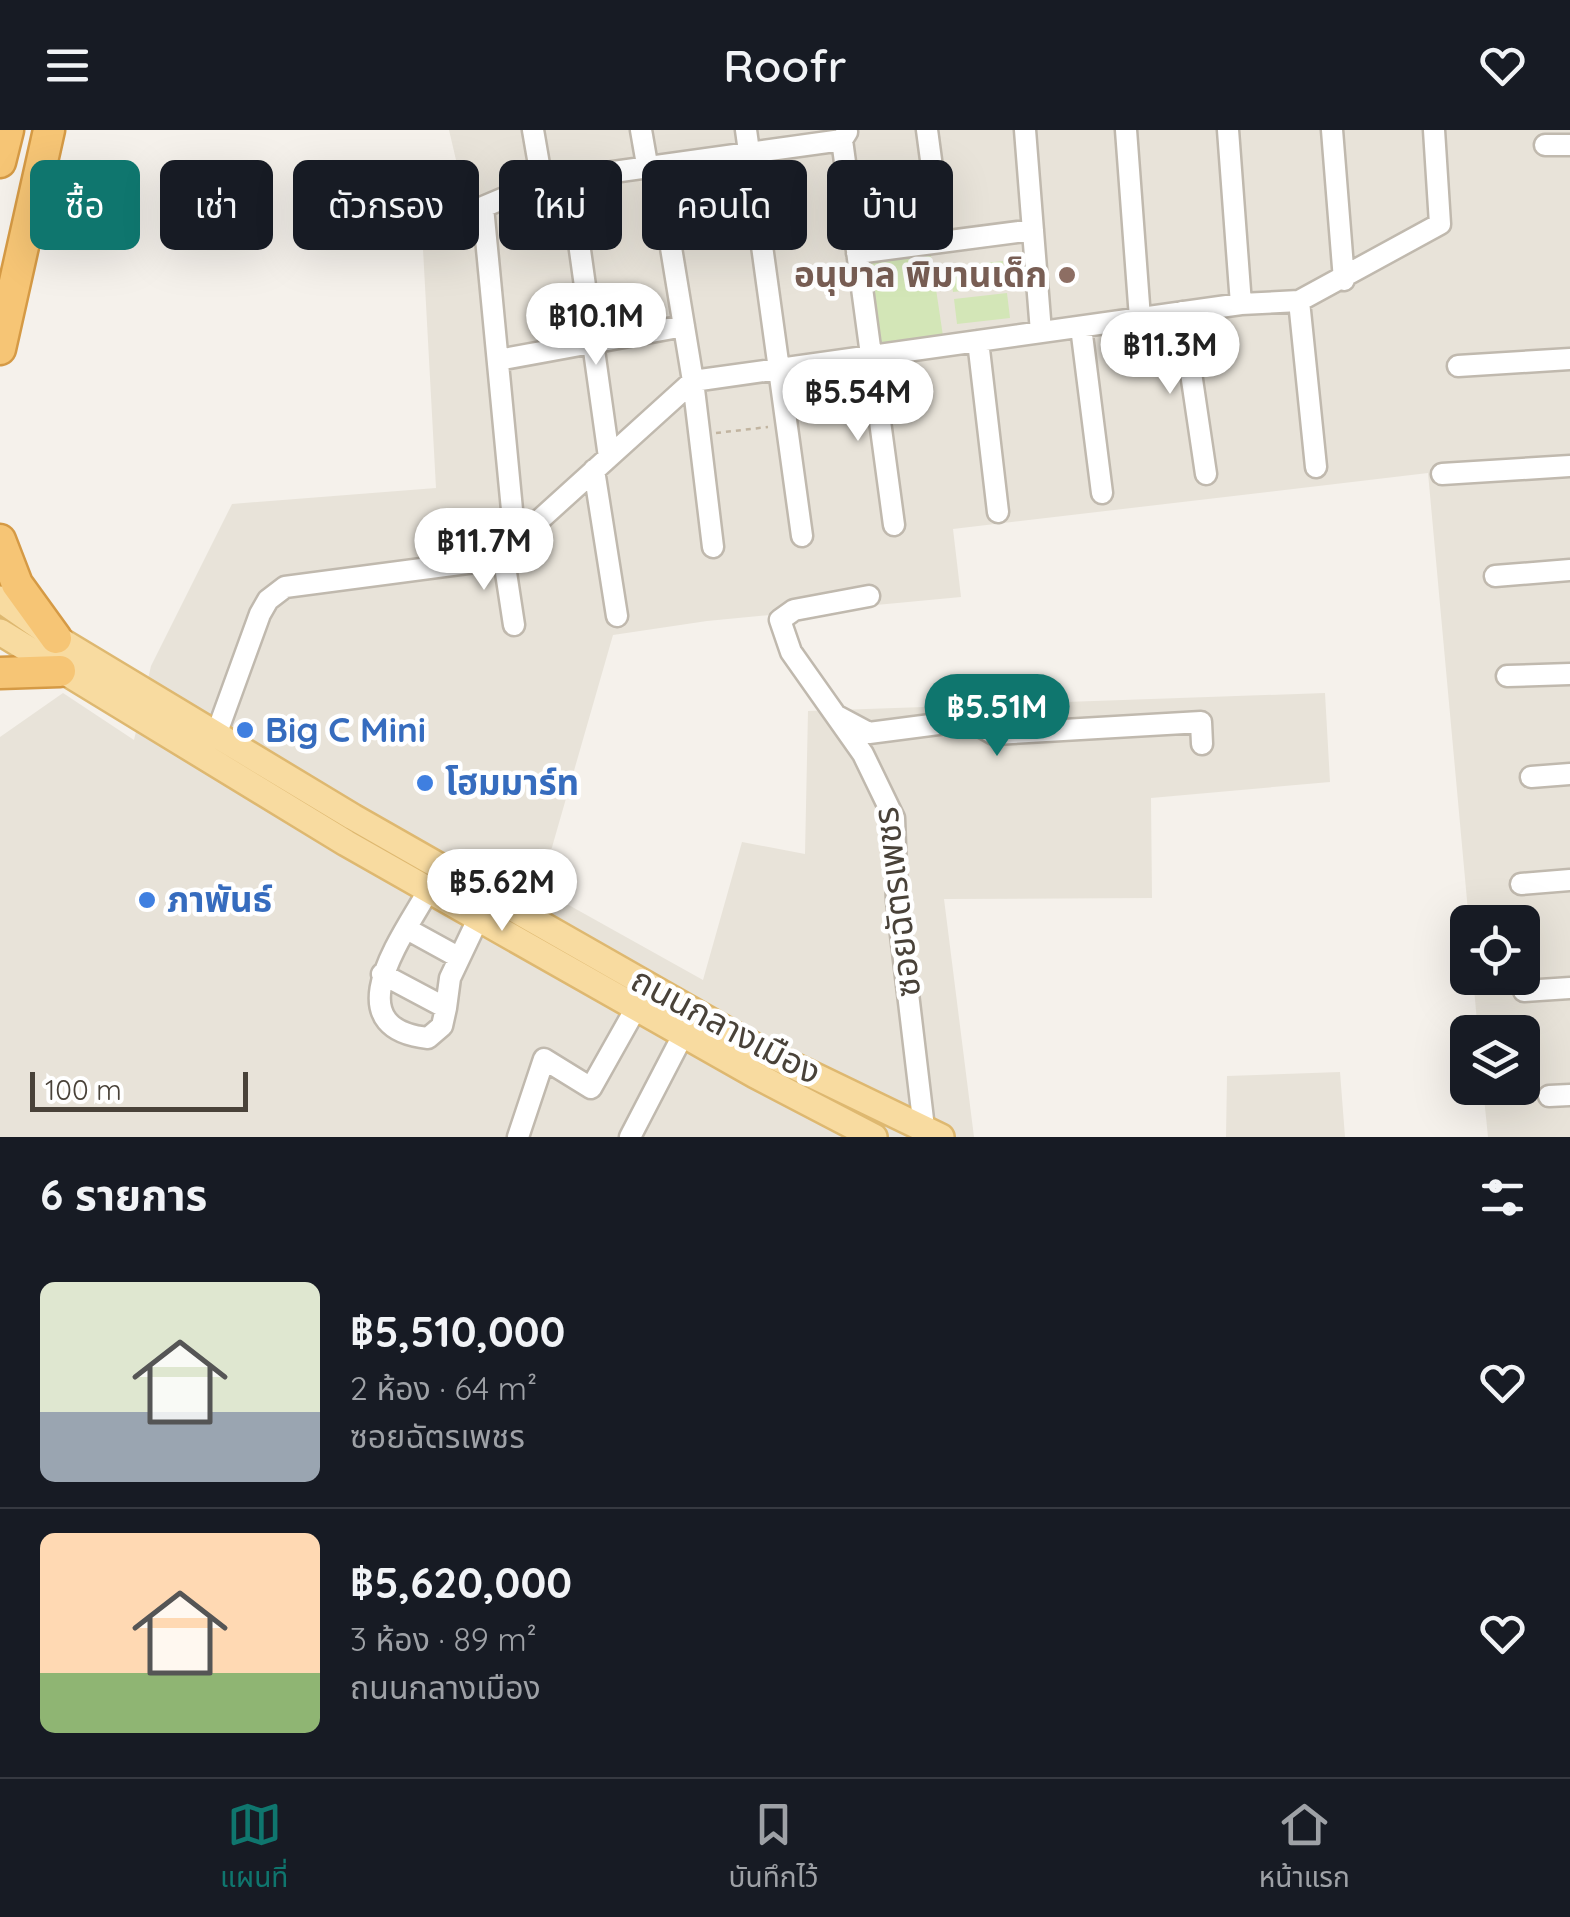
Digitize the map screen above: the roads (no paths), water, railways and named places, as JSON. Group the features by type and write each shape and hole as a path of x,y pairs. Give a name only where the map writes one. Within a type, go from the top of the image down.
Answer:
{"highway":[{"path":"0,162 8,130"},
{"path":"0,349 49,130"},
{"path":"0,540 16,584 56,638"},
{"path":"0,672 60,671"}],"main road":[{"name":"ถนนกลางเมือง","path":"0,599 435,880 478,919 874,1137"},
{"name":"ถนนกลางเมือง","path":"0,632 87,688 435,880 763,1050 933,1132"}],"street":[{"path":"533,130 538,160"},
{"path":"641,130 650,160"},
{"path":"746,130 802,536"},
{"path":"926,130 930,160"},
{"path":"1025,130 1041,332"},
{"path":"1126,130 1140,318"},
{"path":"1228,130 1242,304"},
{"path":"1332,130 1344,280"},
{"path":"216,735 260,614 268,600 285,587 475,562 509,547 694,381 1242,304 1299,301 1344,280 1440,224 1434,130"},
{"path":"714,160 846,135 857,253 894,525"},
{"path":"1544,145 1570,145"},
{"path":"499,200 483,207 498,360 514,625"},
{"path":"953,241 1033,230"},
{"path":"580,250 593,343 617,616"},
{"path":"669,250 694,381 713,548"},
{"path":"857,253 880,250"},
{"path":"1299,301 1316,467"},
{"path":"1182,312 1206,474"},
{"path":"498,360 684,326"},
{"path":"1081,327 1102,493"},
{"path":"978,341 998,512"},
{"path":"1458,366 1570,360"},
{"path":"1442,474 1570,466"},
{"path":"1495,576 1570,570"},
{"name":"ซอยฉัตรเพชร","path":"869,596 794,610 780,620 798,664 838,716 881,784 894,818 897,902 933,1132"},
{"path":"1507,676 1570,674"},
{"path":"838,716 869,733 969,720 994,734 1202,722 1202,744"},
{"path":"1531,776 1570,774"},
{"path":"435,880 382,974 381,1011 404,1030 421,1038 434,1036 446,1008 458,957 478,919"},
{"path":"1520,884 1570,880"},
{"path":"407,929 458,957"},
{"path":"382,974 446,1008"},
{"path":"1540,990 1570,988"},
{"path":"518,1137 544,1060 592,1088 636,1008"},
{"path":"630,1137 683,1035"}],"place":[{"name":"อนุบาล พิมานเด็ก","path":"1067,275"},
{"name":"Big C Mini","path":"245,730"},
{"name":"โฮมมาร์ท","path":"425,783"},
{"name":"ภาพันธ์","path":"147,900"}]}
